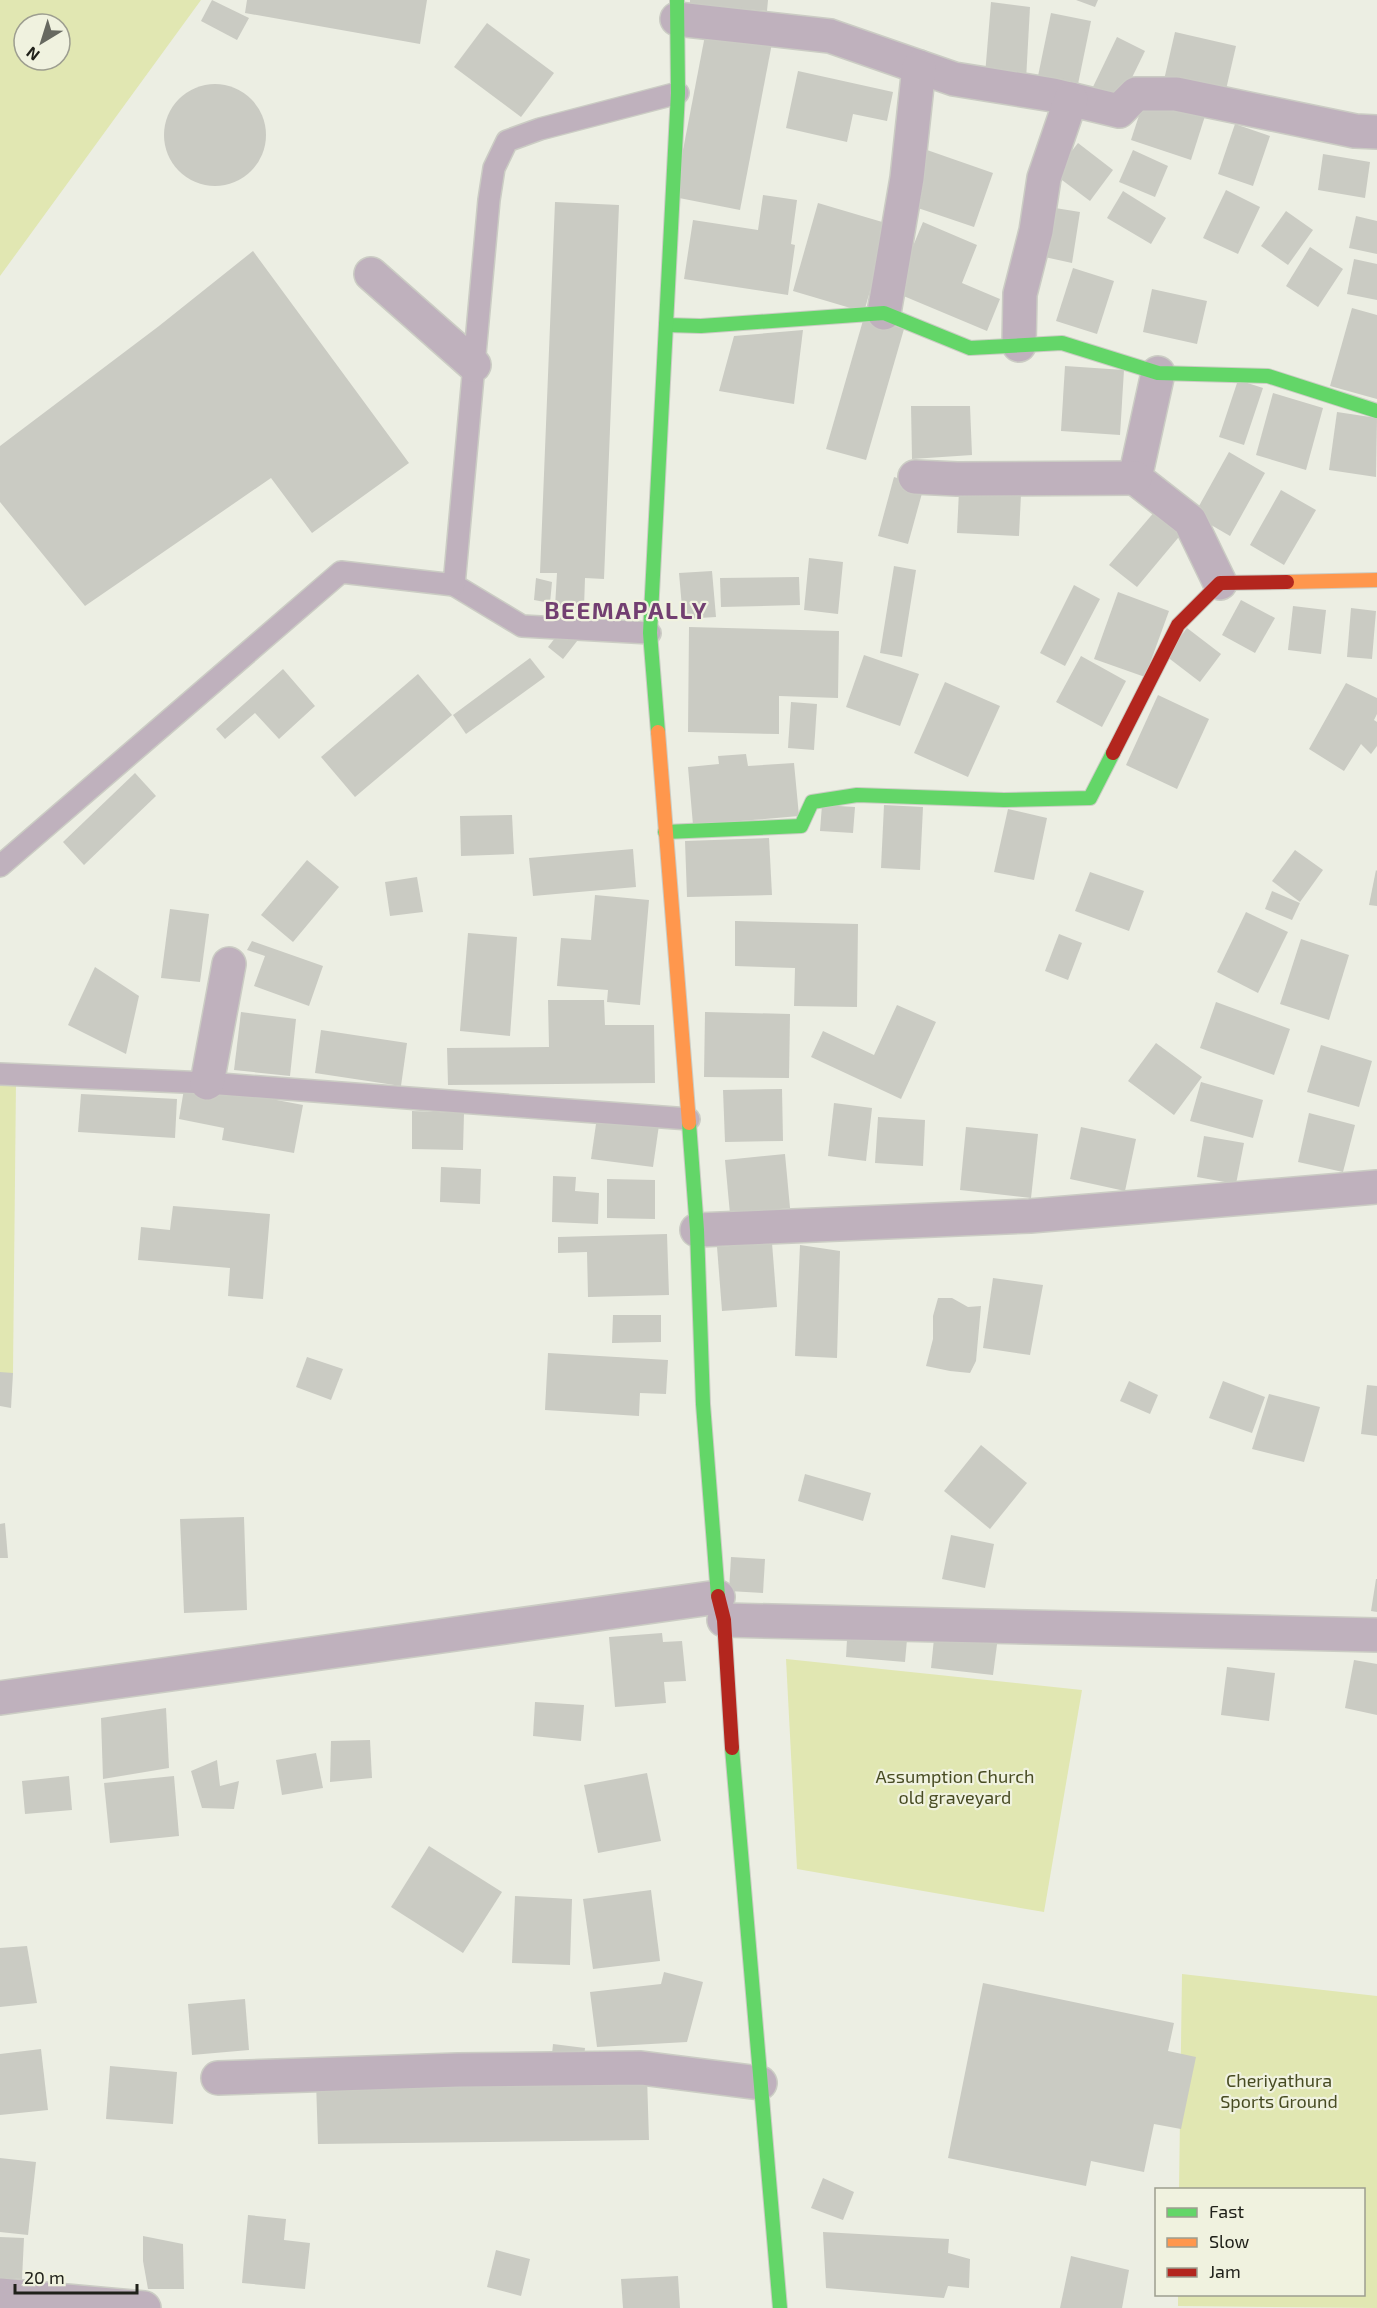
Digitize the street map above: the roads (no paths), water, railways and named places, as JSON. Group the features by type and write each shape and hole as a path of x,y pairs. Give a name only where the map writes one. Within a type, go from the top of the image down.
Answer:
{"main road":[{"path":"677,9 678,93 650,633 697,1230 703,1404 780,2308"},
{"path":"666,325 701,326 884,313 970,348 1062,342 1158,373 1268,376 1377,411"},
{"path":"665,832 801,826 812,802 857,795 1004,800 1090,798 1178,625 1220,583 1377,580"}],"street":[{"path":"677,9 830,36 954,79 1071,99 1119,111 1136,94 1176,94 1355,131 1377,132"},
{"path":"884,313 907,178 919,67"},
{"path":"1019,345 1020,294 1036,231 1044,178 1071,99"},
{"path":"371,274 474,365"},
{"path":"1134,478 1158,373"},
{"path":"915,477 957,479 1134,478 1190,521 1220,583"},
{"path":"207,1083 229,964"},
{"path":"697,1230 1030,1216 1377,1187"},
{"path":"0,1698 721,1608 1377,1635"},
{"path":"218,2078 458,2070 641,2068 760,2083"},
{"path":"0,2295 144,2308"}],"lane":[{"path":"454,585 489,200 494,168 507,141 540,129 678,93"},
{"path":"0,866 342,572 454,585 522,626 650,633"},
{"path":"0,1074 207,1083 689,1119"}],"district":[{"name":"BEEMAPALLY","path":"626,609"}],"park label":[{"name":"Assumption Church old graveyard","path":"955,1786"},
{"name":"Cheriyathura Sports Ground","path":"1279,2090"}]}
